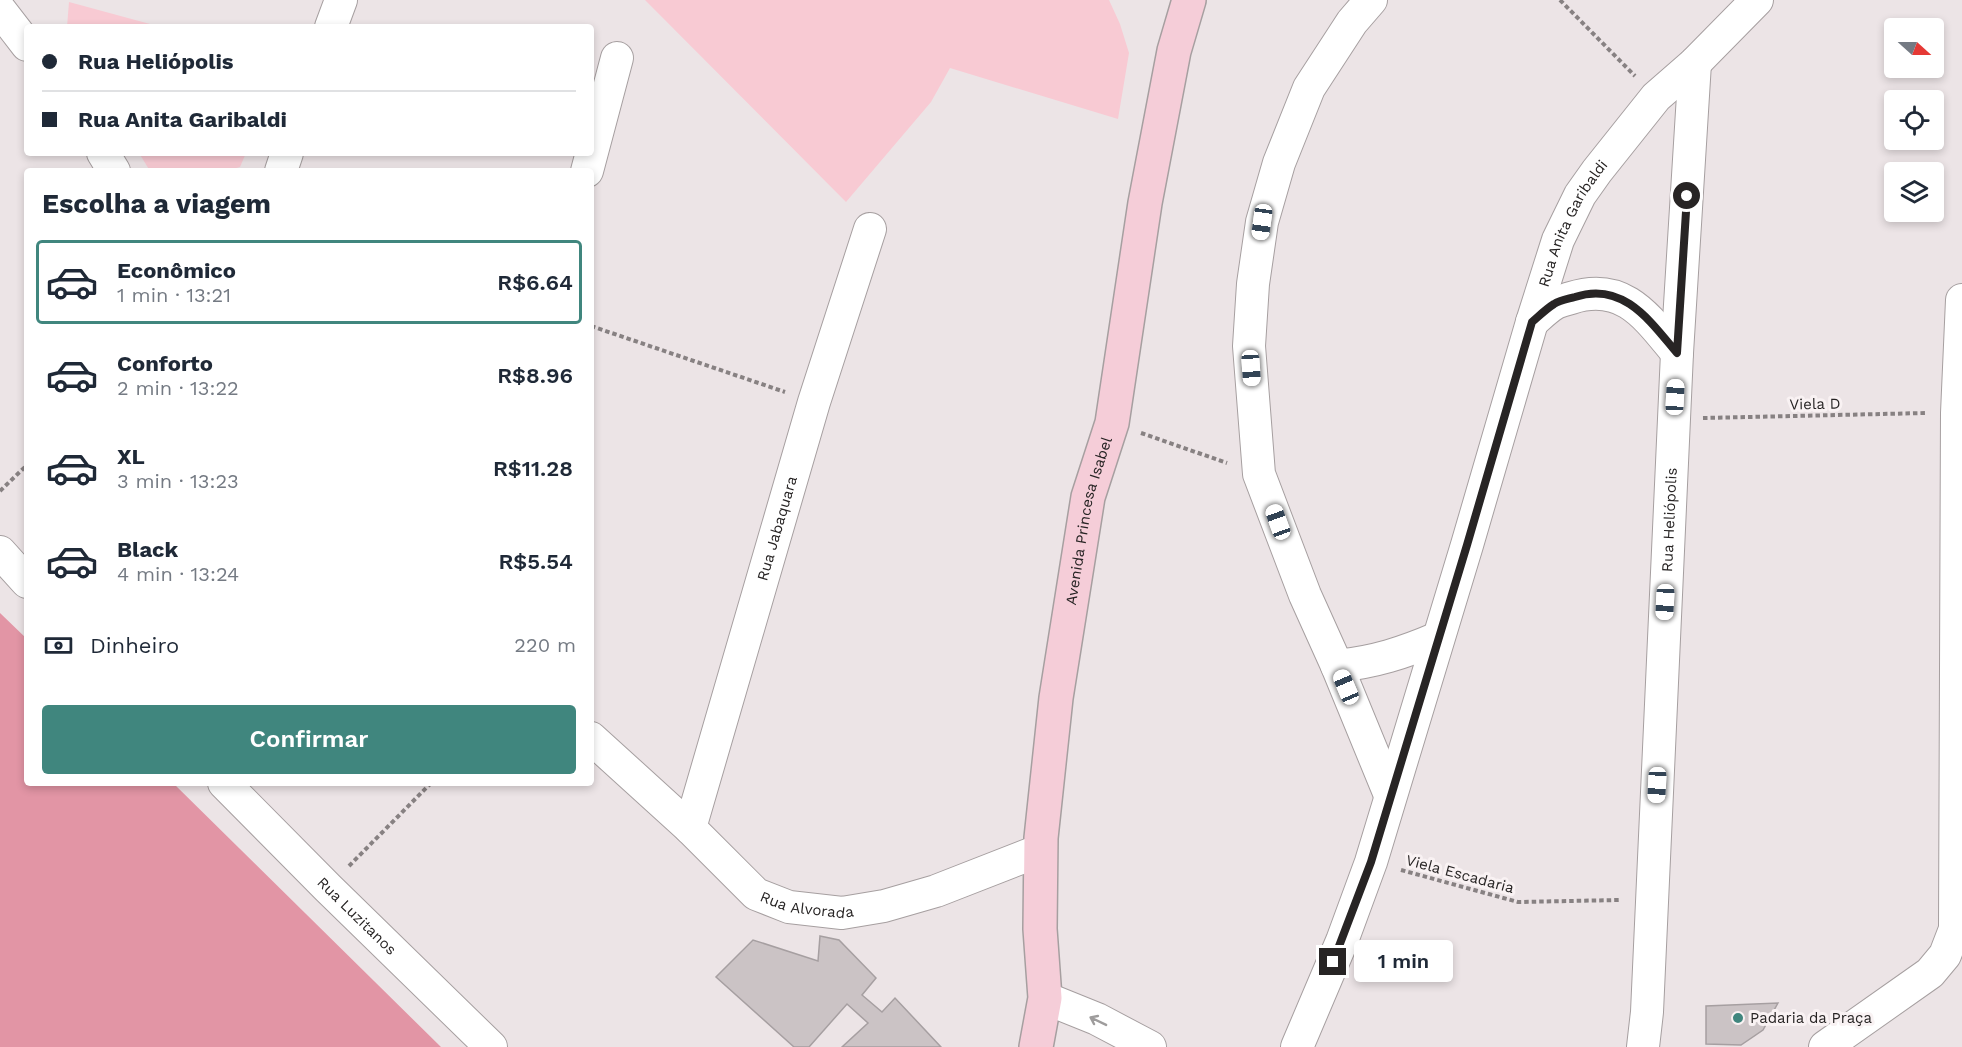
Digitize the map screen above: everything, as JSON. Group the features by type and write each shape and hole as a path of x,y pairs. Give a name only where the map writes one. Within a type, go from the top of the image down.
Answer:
{"main road":[{"name":"Avenida Princesa Isabel","path":"1036,1047 1045,998 1040,929 1041,850 1056,698 1088,497 1112,423 1144,203 1174,51 1188,0"}],"street":[{"path":"3,0 0,9 24,41"},
{"path":"332,24 341,0"},
{"path":"1371,0 1352,21 1309,88 1279,163 1262,222 1253,284 1249,346 1259,474 1305,595 1390,795"},
{"name":"Rua Anita Garibaldi","path":"1297,1047 1342,941 1371,862 1558,240 1580,195 1656,97 1695,63 1757,0"},
{"path":"594,148 617,58"},
{"name":"Rua Heliópolis","path":"1643,1047 1647,1012 1677,353 1695,63"},
{"name":"Rua Jabaquara","path":"690,828 814,402 870,229"},
{"path":"1532,322 1554,303 1580,295 1604,293 1621,298 1636,308 1677,353"},
{"path":"1825,1047 1940,964 1951,944 1955,929 1957,412 1962,300"},
{"path":"0,552 24,579"},
{"path":"1337,666 1406,652 1438,638"},
{"name":"Rua Alvorada","path":"594,741 690,828 756,894 789,907 842,914 884,906 936,891 1041,850"},
{"name":"Rua Luzitanos","path":"227,786 491,1047"},
{"path":"1045,998 1096,1019 1150,1047"},
{"path":"1647,1012 1666,1047"}],"path":[{"path":"1560,0 1656,97"},
{"path":"594,327 814,402"},
{"name":"Viela D","path":"1674,419 1957,412"},
{"path":"1112,423 1259,474"},
{"path":"0,491 24,468"},
{"path":"328,888 428,786"},
{"name":"Viela Escadaria","path":"1371,862 1518,902 1651,900"}],"shaded area":[{"path":"645,0 1109,0 1120,24 1129,53 1118,119 950,68 931,102 846,202"},
{"path":"69,2 150,24 67,24"},
{"path":"141,156 245,156 240,167 236,168 148,168"},
{"path":"0,613 24,636 24,786 176,786 441,1047 0,1047"}],"building":[{"path":"820,936 839,940 876,978 862,995 882,1012 895,998 941,1047 842,1047 868,1023 847,1004 809,1047 794,1047 716,977 753,940 818,961"},
{"name":"Padaria da Praça","path":"1778,1003 1763,1030 1741,1045 1706,1044 1706,1006"}],"place":[{"name":"Padaria da Praça","path":"1738,1018"}],"route":[{"path":"1333,962 1371,862 1532,322 1554,303 1580,295 1604,293 1621,298 1636,308 1677,353 1687,196"}]}
